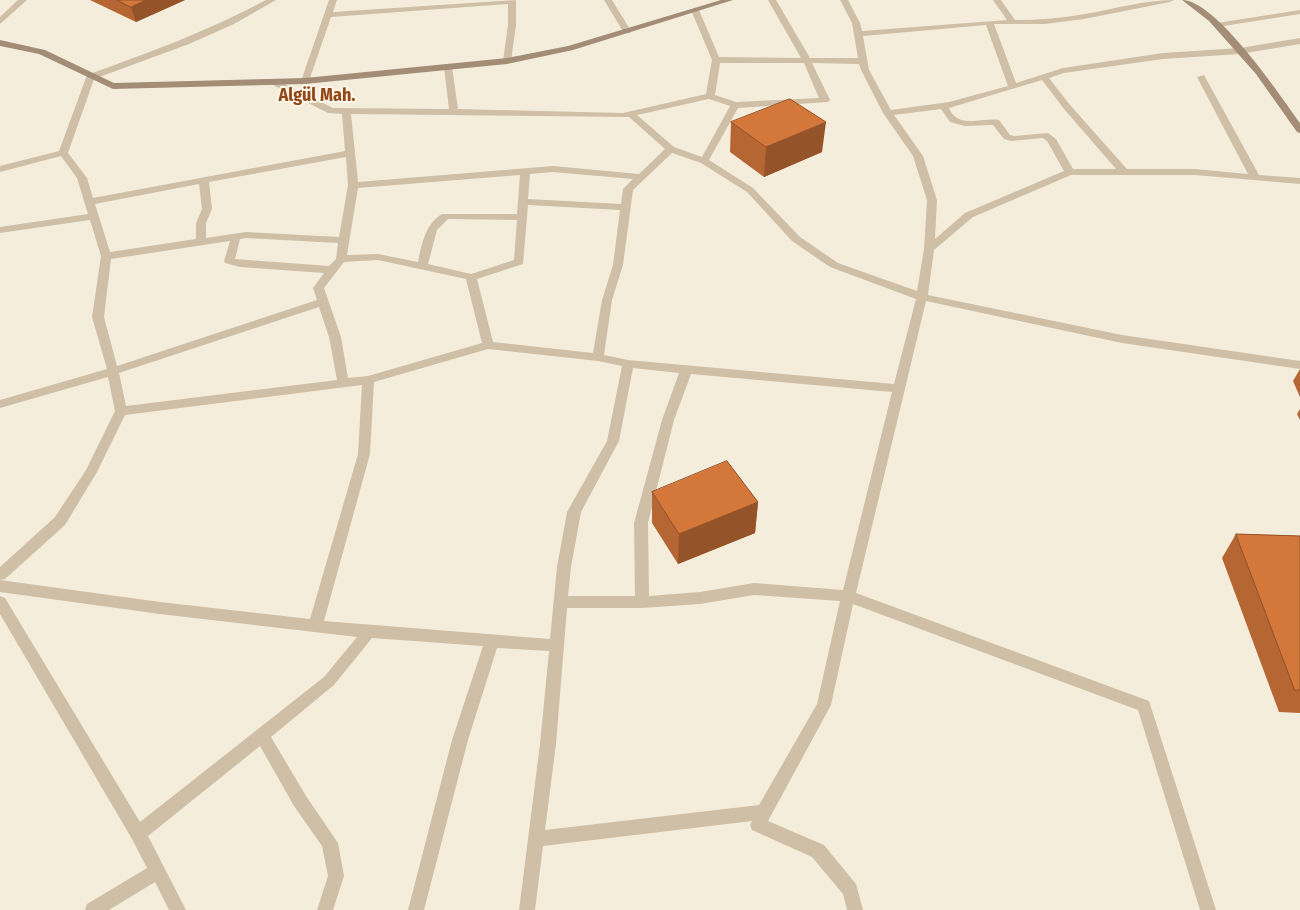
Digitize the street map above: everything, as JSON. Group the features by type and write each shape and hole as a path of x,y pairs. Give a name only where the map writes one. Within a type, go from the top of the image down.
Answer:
{"main road":[{"path":"0,43 42,52 90,77 113,86 134,87 305,81 507,61 570,48 729,0"},
{"path":"1186,0 1218,25 1259,72 1300,130"}],"street":[{"path":"0,22 23,0"},
{"path":"63,153 90,77 186,42 231,22 272,0"},
{"path":"305,81 333,0"},
{"path":"608,0 627,31"},
{"path":"274,82 331,111 454,111 623,116 710,96 735,105 825,100 807,61 772,0"},
{"path":"844,0 856,23 864,70 888,113 918,156 932,200 929,249 922,297 848,596 824,705 758,825 818,851 850,890 855,910"},
{"path":"998,0 1013,22"},
{"path":"858,34 989,22 1045,22 1084,17 1170,0"},
{"path":"328,15 512,1 512,25 507,61"},
{"path":"695,10 716,60 710,96"},
{"path":"1218,25 1300,12"},
{"path":"989,22 1013,88"},
{"path":"888,113 944,106 1013,88 1063,71 1163,56 1240,51 1300,41"},
{"path":"716,60 863,61"},
{"path":"448,67 454,111"},
{"path":"1201,77 1255,177"},
{"path":"1044,78 1124,172"},
{"path":"704,162 735,105"},
{"path":"944,106 950,118 956,121 996,122 1007,137 1044,135 1051,139 1070,172"},
{"path":"343,383 335,337 318,288 341,259 353,185 346,111"},
{"path":"630,114 671,149 704,162 750,190 796,239 834,265 922,297 1122,339 1300,365"},
{"path":"598,357 607,300 618,265 628,189 671,149"},
{"path":"90,202 350,152"},
{"path":"0,180 2,169 63,153"},
{"path":"0,575 60,521 91,472 121,411 113,371 98,318 106,256 82,178 63,153"},
{"path":"353,185 553,169 641,177"},
{"path":"341,259 378,257 471,277 518,262 525,172"},
{"path":"929,249 969,215 1070,172 1195,172 1300,181"},
{"path":"201,241 201,223 207,209 204,181"},
{"path":"523,202 626,208"},
{"path":"0,230 94,216"},
{"path":"422,266 434,225 440,218 446,216 522,217"},
{"path":"106,256 246,235 344,240"},
{"path":"236,236 229,261 240,264 332,270"},
{"path":"471,277 488,345"},
{"path":"0,404 113,371 323,302"},
{"path":"121,411 368,380 488,345 598,357 628,364 900,389"},
{"path":"527,910 548,744 564,567 574,512 613,441 628,364"},
{"path":"642,602 641,523 668,420 686,370"},
{"path":"315,626 364,454 368,380"},
{"path":"0,586 369,632 557,646"},
{"path":"560,602 642,602 700,598 754,588 848,596 1144,706 1208,910"},
{"path":"0,602 138,834 178,910"},
{"path":"138,834 329,681 369,632"},
{"path":"416,910 440,825 460,740 492,641"},
{"path":"262,735 300,801 330,843 336,876 325,910"},
{"path":"536,839 764,812"},
{"path":"93,910 158,871"}],"building":[{"path":"117,0 146,0 131,7"},
{"path":"790,99 826,122 766,147 731,122"},
{"path":"727,461 758,502 679,534 652,492"},
{"path":"1236,534 1300,536 1300,690 1295,690"}],"district":[{"name":"Algül Mah.","path":"317,96"}]}
